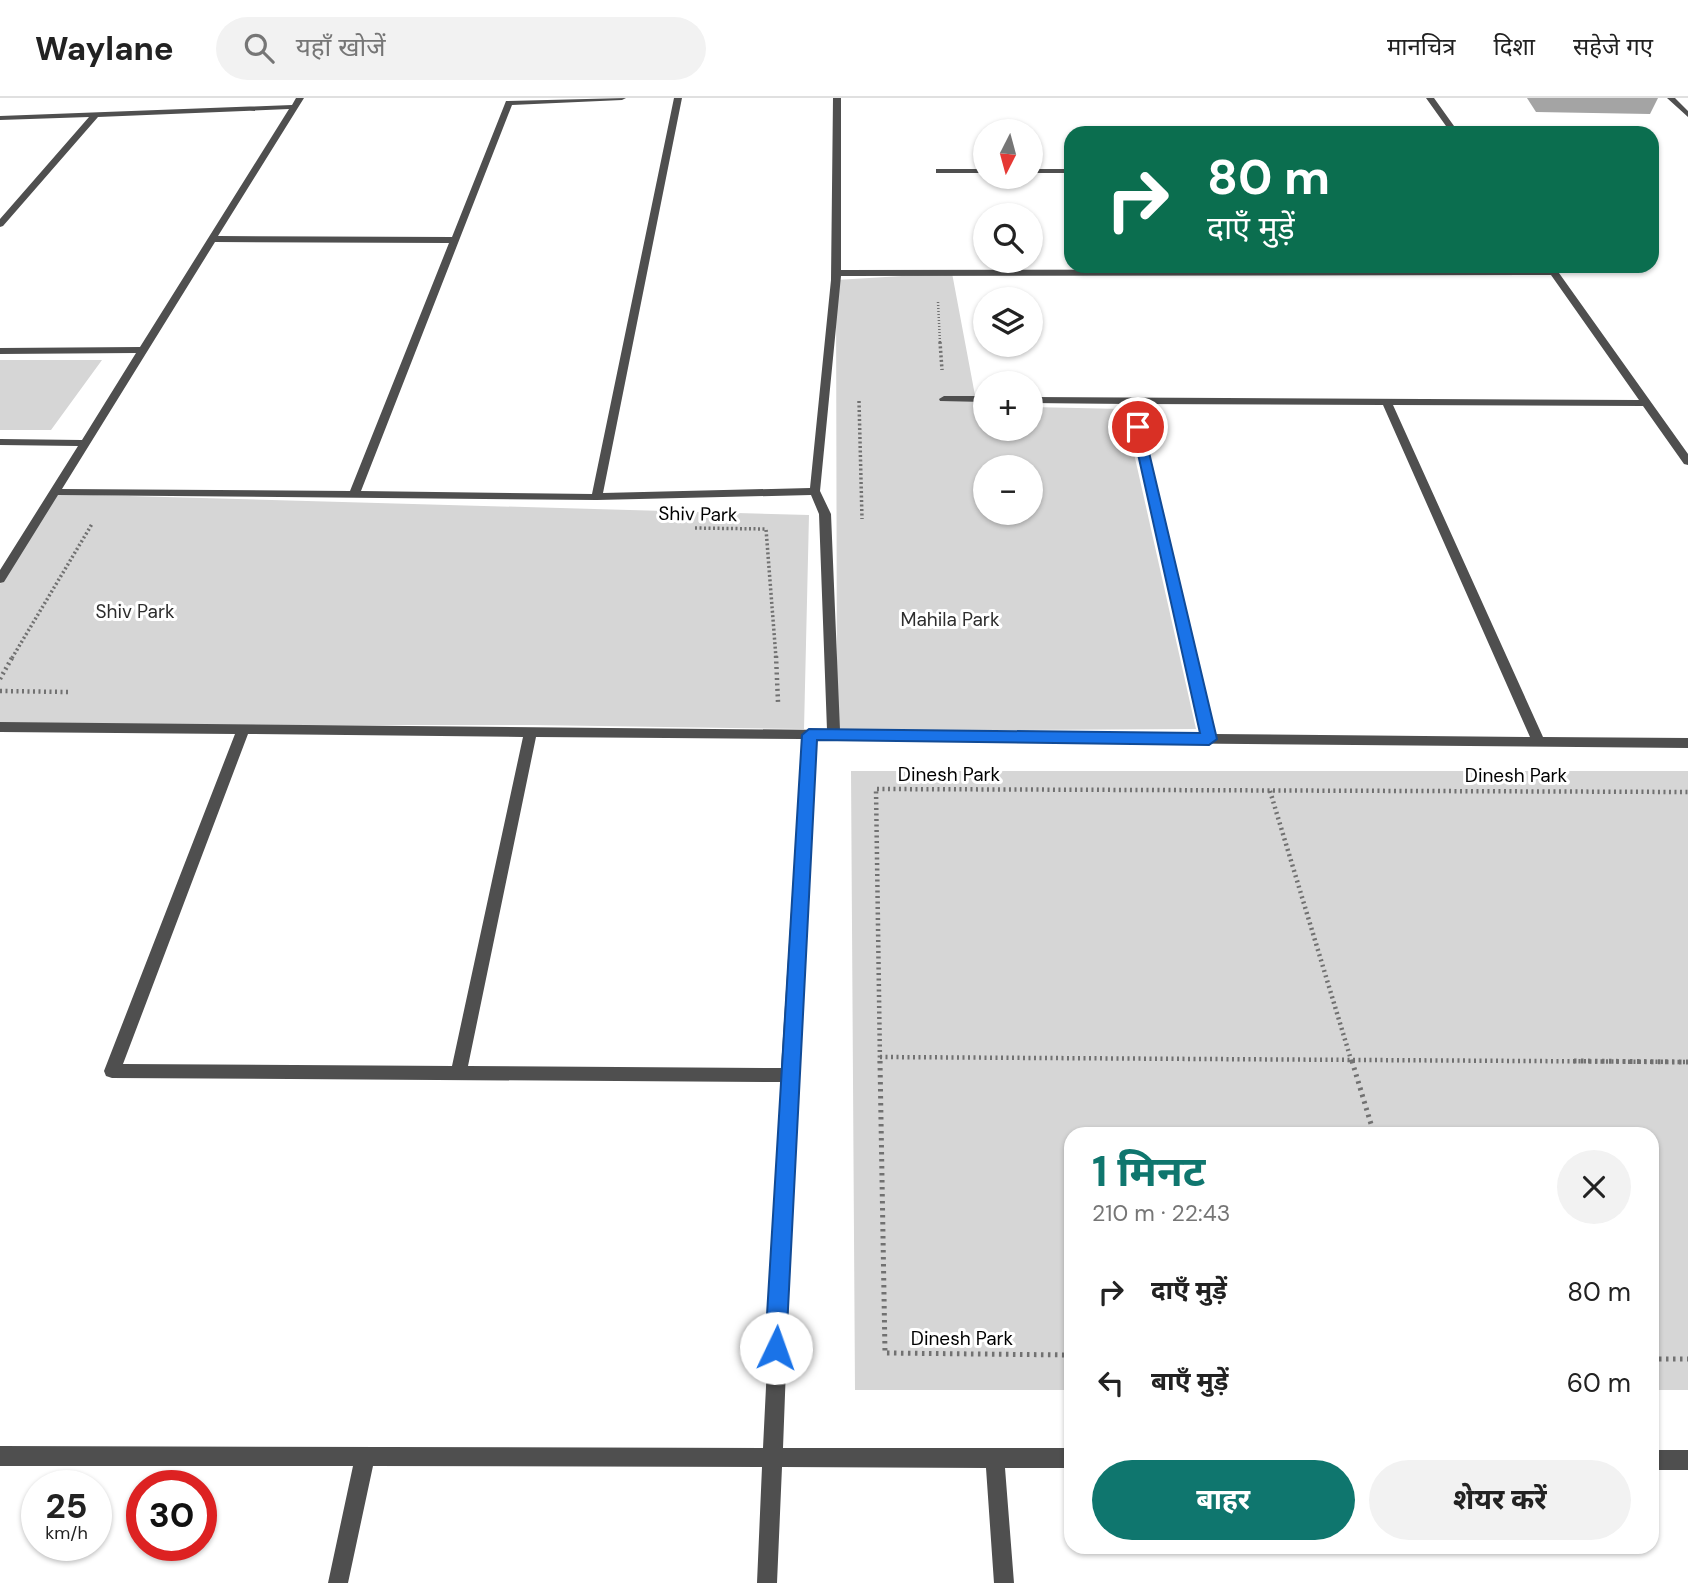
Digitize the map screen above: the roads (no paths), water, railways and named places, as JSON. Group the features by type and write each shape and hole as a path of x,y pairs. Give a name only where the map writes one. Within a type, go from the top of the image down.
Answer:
{"street":[{"path":"355,495 509,103 622,98"},
{"path":"597,497 678,98"},
{"path":"834,735 825,514 815,491 836,273 837,98"},
{"path":"1430,98 1450,126"},
{"path":"1671,98 1688,115"},
{"path":"0,118 297,102"},
{"path":"0,579 297,102"},
{"path":"0,224 96,114"},
{"path":"939,172 973,172"},
{"path":"1043,172 1064,172"},
{"path":"212,239 456,240"},
{"path":"836,273 1064,272"},
{"path":"1554,273 1688,462"},
{"path":"0,351 142,350"},
{"path":"944,399 973,400"},
{"path":"1043,400 1646,403"},
{"path":"1132,401 1209,739"},
{"path":"1387,402 1539,742"},
{"path":"0,442 85,443"},
{"path":"54,492 597,497 815,491"},
{"path":"0,727 1688,743"},
{"path":"243,729 112,1071 789,1075"},
{"path":"458,1074 531,732"},
{"path":"767,1583 789,1075 809,735"},
{"path":"0,1456 1064,1458"},
{"path":"338,1583 365,1456"},
{"path":"995,1458 1004,1583"},
{"path":"1659,1460 1688,1460"}],"park label":[{"name":"Shiv Park","path":"135,611"},
{"name":"Mahila Park","path":"950,619"}]}
